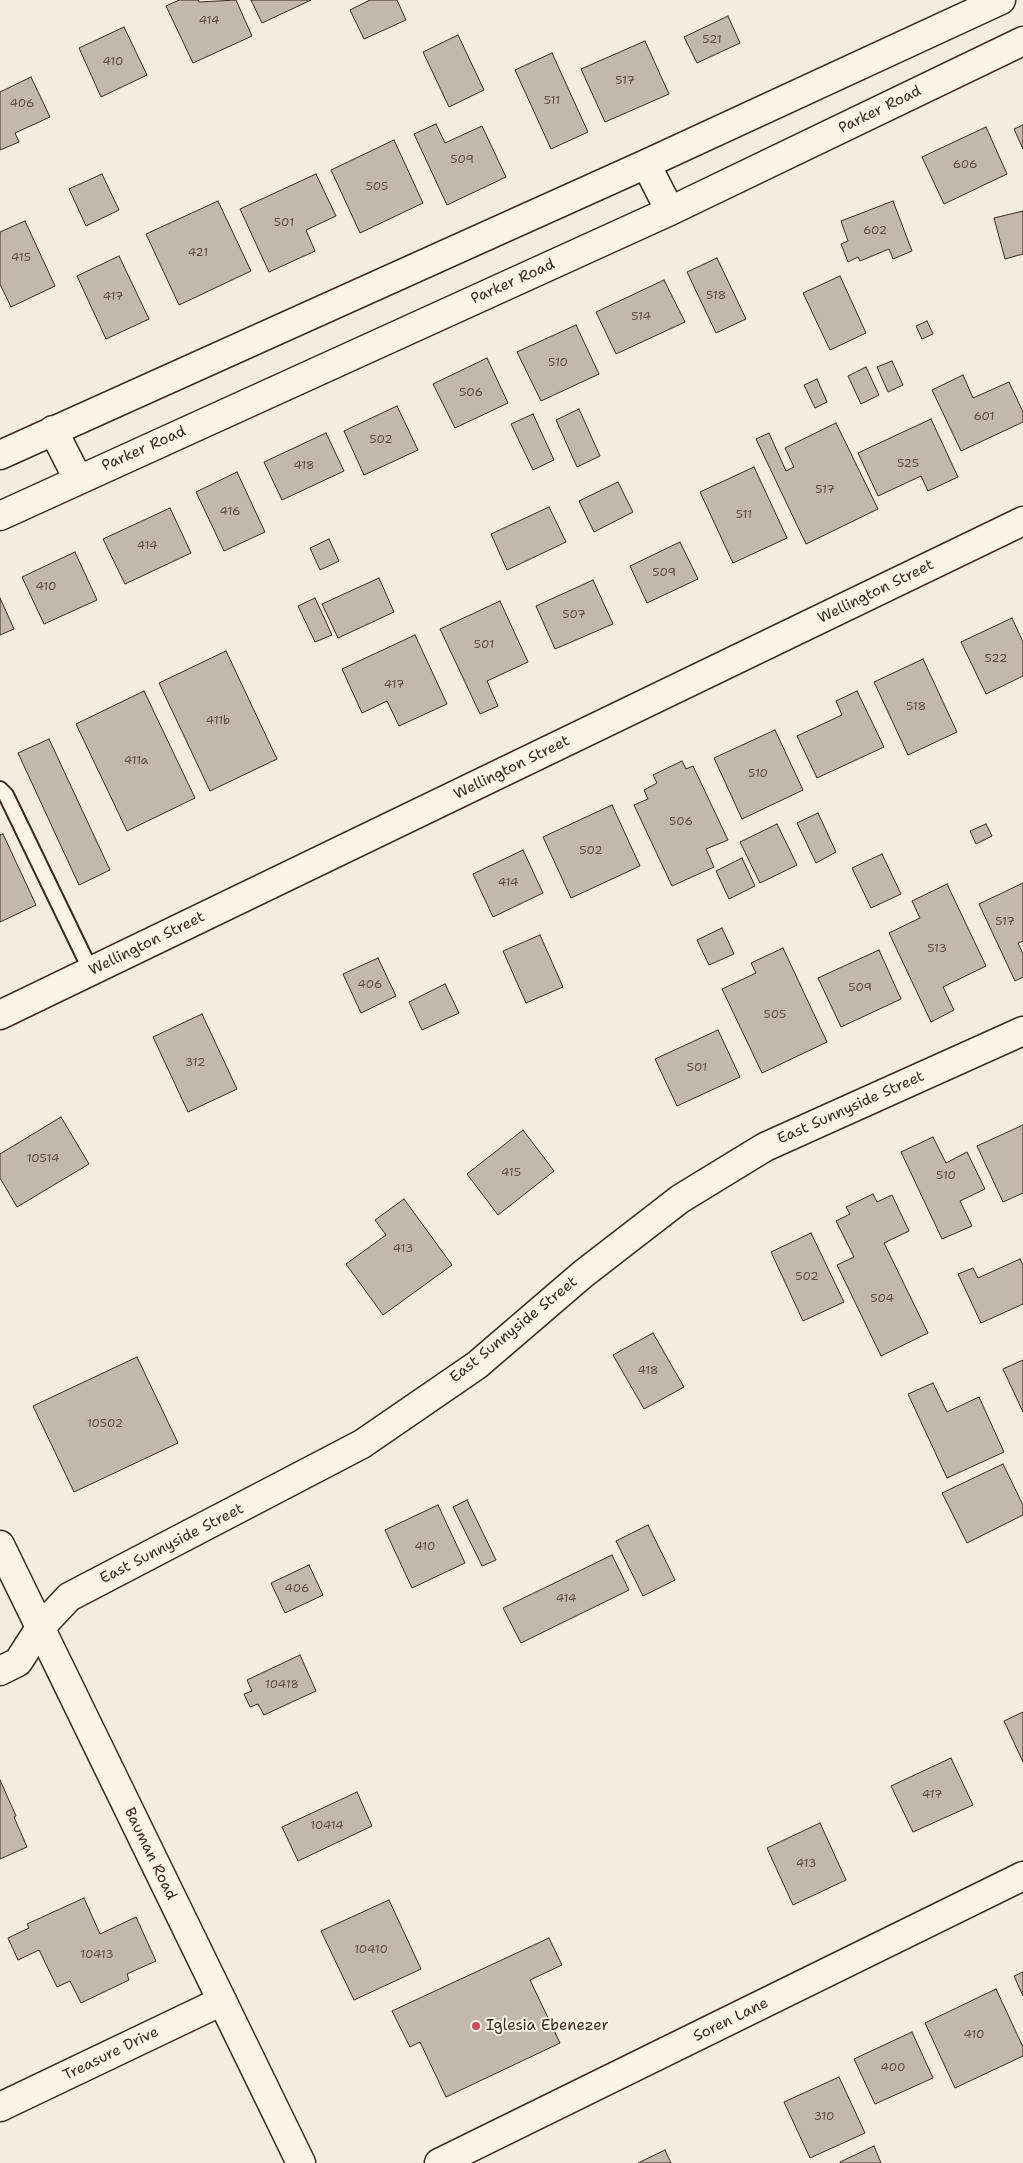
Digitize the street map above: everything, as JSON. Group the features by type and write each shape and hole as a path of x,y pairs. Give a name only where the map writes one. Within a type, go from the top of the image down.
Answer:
{"street":[{"path":"0,455 646,164 1001,0"},
{"name":"Parker Road","path":"0,516 670,211 1023,41"},
{"path":"646,164 670,211"},
{"path":"53,430 78,479"},
{"name":"Wellington Street","path":"0,1015 1023,521"},
{"name":"East Sunnyside Street","path":"0,1671 18,1662 40,1628 68,1597 362,1444 477,1365 583,1274 680,1199 756,1152 1023,1031"},
{"name":"Bauman Road","path":"0,1545 301,2163"},
{"name":"Soren Lane","path":"439,2163 1023,1876"},
{"name":"Treasure Drive","path":"0,2107 222,2001"}],"lane":[{"path":"0,789 6,795 91,971"}],"building":[{"path":"179,0 198,0 199,2 236,0 252,36 193,63 166,6"},
{"path":"251,0 311,0 262,23"},
{"path":"370,0 397,0 406,20 364,39 350,10"},
{"path":"728,16 740,43 697,63 684,37"},
{"path":"124,27 147,75 101,97 79,48"},
{"path":"458,35 484,90 449,107 423,52"},
{"path":"645,41 669,94 605,122 581,69"},
{"path":"552,53 588,132 551,149 515,70"},
{"path":"31,77 50,117 15,133 19,142 0,150 0,92"},
{"path":"436,124 445,143 482,126 506,177 447,205 414,134"},
{"path":"1023,125 1023,149 1014,129"},
{"path":"986,127 1007,174 944,204 922,157"},
{"path":"394,140 423,203 360,233 331,170"},
{"path":"102,174 119,210 86,226 69,189"},
{"path":"316,174 336,216 306,230 315,251 269,272 240,209"},
{"path":"218,201 251,271 179,305 146,234"},
{"path":"893,201 912,251 893,259 889,249 860,261 858,257 848,262 841,244 848,241 841,221"},
{"path":"1023,211 1023,254 1005,259 994,218"},
{"path":"25,221 55,286 11,307 0,284 0,232"},
{"path":"119,256 149,319 106,339 77,276"},
{"path":"717,258 746,319 716,333 687,272"},
{"path":"840,276 866,333 830,350 803,293"},
{"path":"664,280 685,322 616,354 596,312"},
{"path":"927,321 933,334 922,339 916,326"},
{"path":"576,325 599,374 541,401 517,352"},
{"path":"487,358 508,403 455,428 433,384"},
{"path":"892,361 903,385 888,392 877,367"},
{"path":"866,367 879,395 861,404 848,376"},
{"path":"963,375 973,398 1009,382 1023,412 1023,422 961,451 932,390"},
{"path":"817,379 827,402 815,408 804,385"},
{"path":"397,406 418,450 364,475 344,431"},
{"path":"579,409 600,456 577,467 556,420"},
{"path":"533,414 554,460 533,470 511,424"},
{"path":"931,419 958,477 928,491 921,476 878,496 858,453"},
{"path":"836,423 878,509 806,544 756,439 769,433 786,471 794,467 785,448"},
{"path":"326,433 344,471 282,500 264,462"},
{"path":"754,467 787,538 733,563 700,492"},
{"path":"237,472 265,532 224,551 196,492"},
{"path":"618,482 633,512 594,532 579,501"},
{"path":"549,507 566,542 507,570 491,534"},
{"path":"170,508 191,553 125,584 103,539"},
{"path":"329,539 339,561 320,570 310,548"},
{"path":"680,542 698,579 647,603 630,566"},
{"path":"75,552 97,600 44,624 22,577"},
{"path":"379,578 394,612 338,638 322,604"},
{"path":"593,580 613,624 555,649 536,606"},
{"path":"0,598 14,629 0,635"},
{"path":"315,598 332,635 315,642 298,606"},
{"path":"500,601 528,662 487,681 498,706 480,714 440,629"},
{"path":"1012,618 1023,642 1023,676 986,694 961,642"},
{"path":"415,635 447,704 399,726 387,701 362,713 342,669"},
{"path":"226,651 277,759 210,791 159,683"},
{"path":"923,659 957,732 908,755 874,682"},
{"path":"144,691 195,798 127,831 76,724"},
{"path":"857,691 884,747 817,778 797,736 842,715 836,701"},
{"path":"775,730 803,790 742,819 714,758"},
{"path":"49,739 110,870 79,885 18,753"},
{"path":"682,761 686,769 693,766 728,840 706,849 714,867 672,886 634,805 648,799 644,790 657,783 653,775"},
{"path":"612,805 640,866 571,898 543,837"},
{"path":"818,813 836,852 816,863 797,823"},
{"path":"777,824 797,865 760,883 740,842"},
{"path":"986,824 992,836 976,844 970,831"},
{"path":"3,834 36,905 0,922 0,835"},
{"path":"523,850 543,893 493,917 473,874"},
{"path":"882,854 901,894 871,908 852,868"},
{"path":"742,858 755,886 729,899 716,871"},
{"path":"1023,883 1023,941 1018,943 1023,954 1023,977 1015,981 979,904"},
{"path":"947,884 986,966 943,987 954,1010 931,1022 889,933 920,918 912,901"},
{"path":"722,928 734,954 709,965 697,940"},
{"path":"540,935 563,987 526,1003 503,951"},
{"path":"783,948 827,1042 762,1073 722,989 756,973 751,963"},
{"path":"879,950 901,999 841,1027 818,978"},
{"path":"378,958 396,996 361,1013 343,974"},
{"path":"445,984 459,1013 422,1030 409,1002"},
{"path":"202,1014 237,1089 188,1112 153,1037"},
{"path":"718,1030 740,1077 677,1106 655,1059"},
{"path":"61,1117 89,1164 17,1207 0,1178 0,1154"},
{"path":"1023,1125 1023,1193 1003,1202 977,1146"},
{"path":"523,1130 554,1171 498,1215 467,1174"},
{"path":"933,1137 946,1163 967,1152 985,1189 960,1201 972,1226 942,1239 901,1152"},
{"path":"873,1194 877,1202 892,1195 909,1231 884,1243 928,1333 881,1356 837,1265 854,1257 836,1221 850,1214 846,1207"},
{"path":"404,1199 452,1265 383,1315 346,1264 386,1235 375,1220"},
{"path":"811,1233 844,1302 803,1321 771,1252"},
{"path":"1020,1259 1023,1265 1023,1304 981,1323 958,1274 973,1268 978,1278"},
{"path":"653,1333 684,1387 644,1409 613,1355"},
{"path":"137,1357 178,1443 74,1492 33,1406"},
{"path":"1023,1360 1023,1412 1003,1369"},
{"path":"933,1383 947,1412 979,1397 1004,1452 947,1478 908,1394"},
{"path":"1003,1464 1023,1505 1023,1515 967,1543 942,1493"},
{"path":"467,1500 496,1560 482,1566 453,1507"},
{"path":"438,1505 465,1563 412,1588 385,1530"},
{"path":"648,1525 675,1580 643,1596 616,1541"},
{"path":"612,1555 629,1590 521,1643 503,1608"},
{"path":"309,1565 323,1595 285,1613 271,1583"},
{"path":"300,1655 316,1691 264,1715 258,1704 250,1707 244,1694 252,1691 247,1680"},
{"path":"1023,1712 1023,1762 1004,1721"},
{"path":"951,1758 973,1805 913,1832 891,1786"},
{"path":"0,1780 27,1847 0,1859"},
{"path":"357,1792 372,1826 298,1861 282,1827"},
{"path":"820,1823 846,1880 793,1905 767,1848"},
{"path":"84,1898 100,1934 136,1917 156,1961 127,1974 129,1980 81,2003 70,1981 57,1987 39,1950 18,1960 8,1938 29,1928 27,1924"},
{"path":"389,1900 421,1969 354,2000 321,1931"},
{"name":"Iglesia Ebenezer","path":"549,1938 562,1965 530,1980 560,2043 446,2097 420,2042 410,2047 392,2011"},
{"path":"1023,1972 1023,1996 1014,1976"},
{"path":"996,1989 1023,2047 1023,2056 955,2088 925,2023"},
{"path":"912,2032 933,2078 875,2104 854,2059"},
{"path":"839,2077 865,2133 810,2158 784,2102"},
{"path":"874,2146 881,2163 840,2163 840,2162"},
{"path":"665,2150 671,2163 638,2163"}],"place":[{"name":"Iglesia Ebenezer","path":"476,2026"}]}
